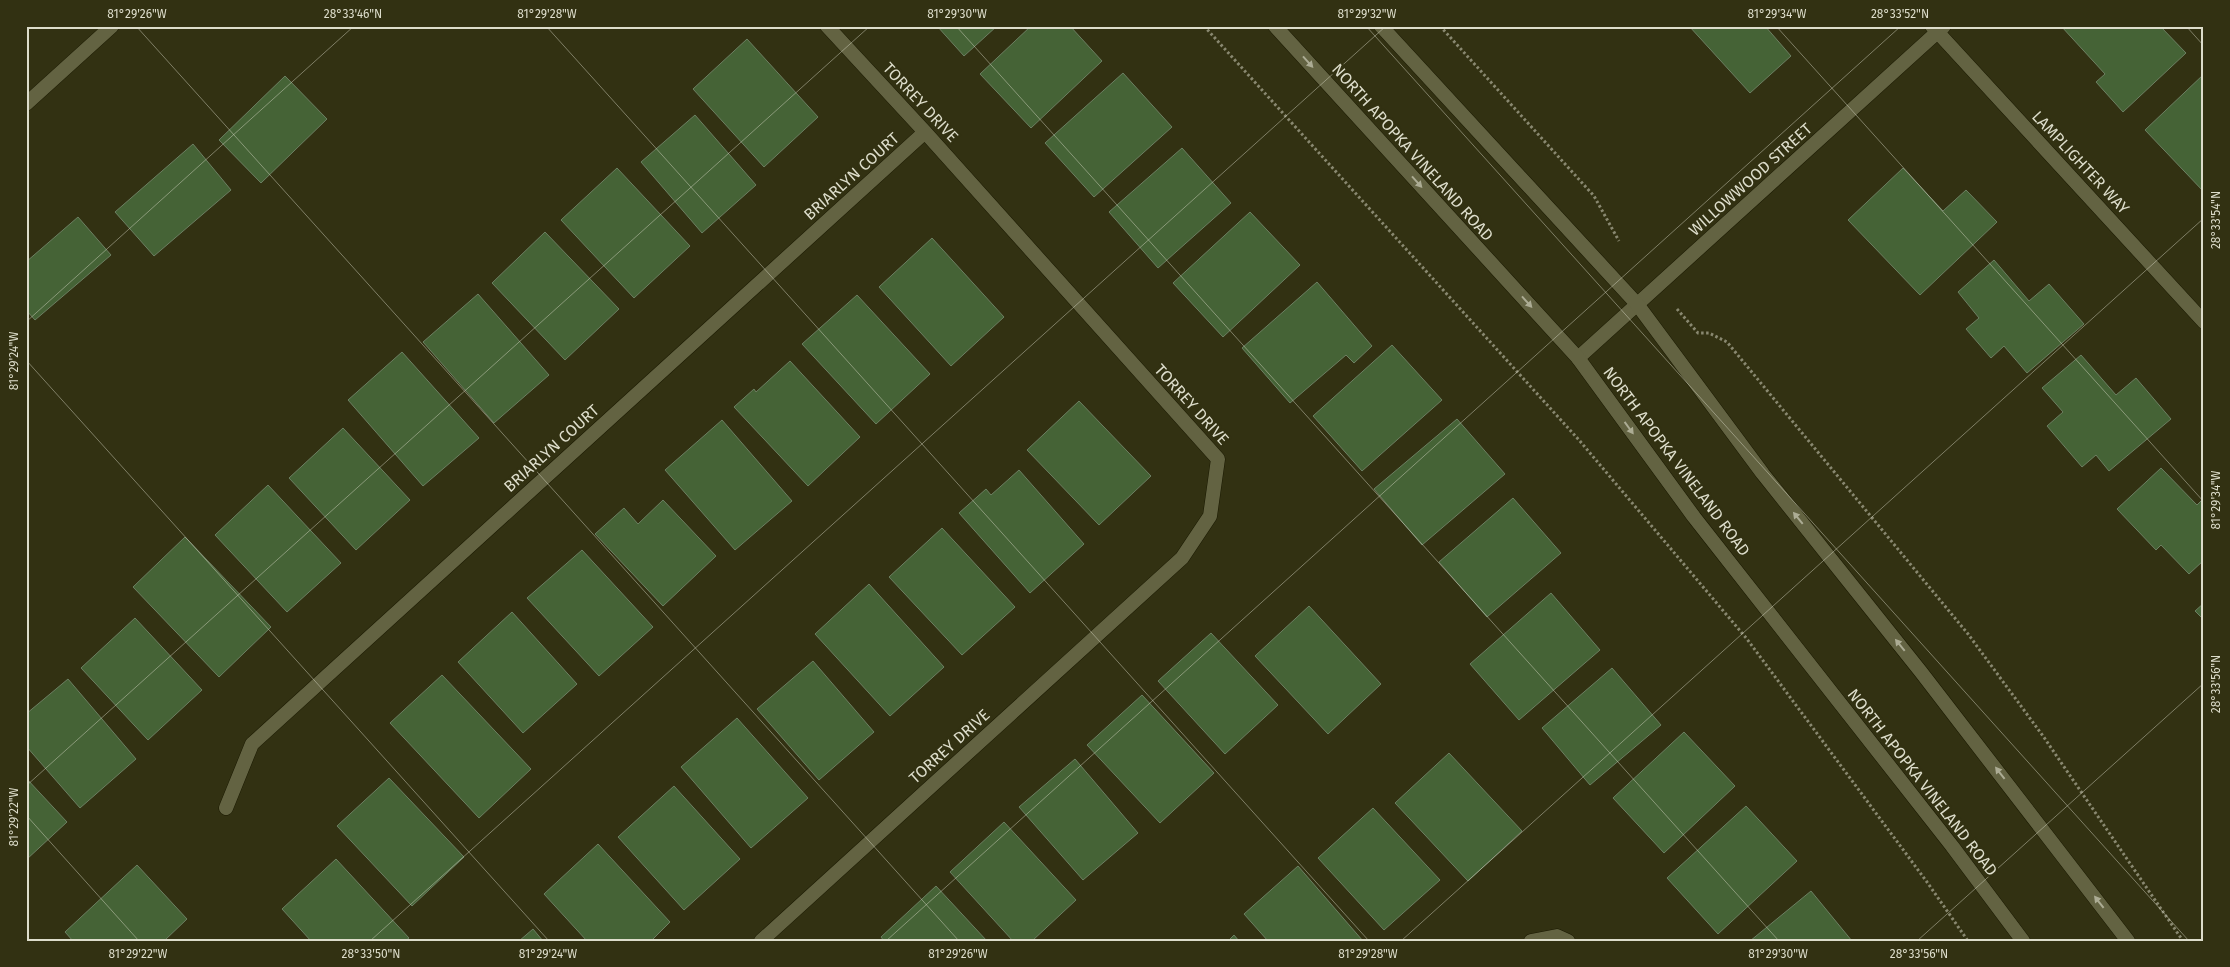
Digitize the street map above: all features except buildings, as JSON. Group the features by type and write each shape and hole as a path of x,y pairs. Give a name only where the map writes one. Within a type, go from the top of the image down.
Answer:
{"street":[{"path":"26,104 112,26"},
{"name":"TORREY DRIVE","path":"761,941 1182,558 1210,516 1218,459 925,132 827,26"},
{"name":"NORTH APOPKA VINELAND ROAD","path":"1275,26 1578,358 1694,517 1952,846 2023,941"},
{"path":"1381,26 1637,304 1763,474 1922,672 2128,941"},
{"name":"WILLOWWOOD STREET","path":"1578,358 1938,28"},
{"name":"LAMPLIGHTER WAY","path":"1938,28 2204,322"},
{"name":"BRIARLYN COURT","path":"226,808 252,744 925,132"},
{"path":"1531,941 1557,936 1568,941"}],"path":[{"path":"1204,26 1579,440 1747,640 1927,882 1968,941"},
{"path":"1440,26 1594,196 1622,246"},
{"path":"1657,286 1698,333 1709,333 1727,342 1961,627 2042,736 2183,941"}]}
